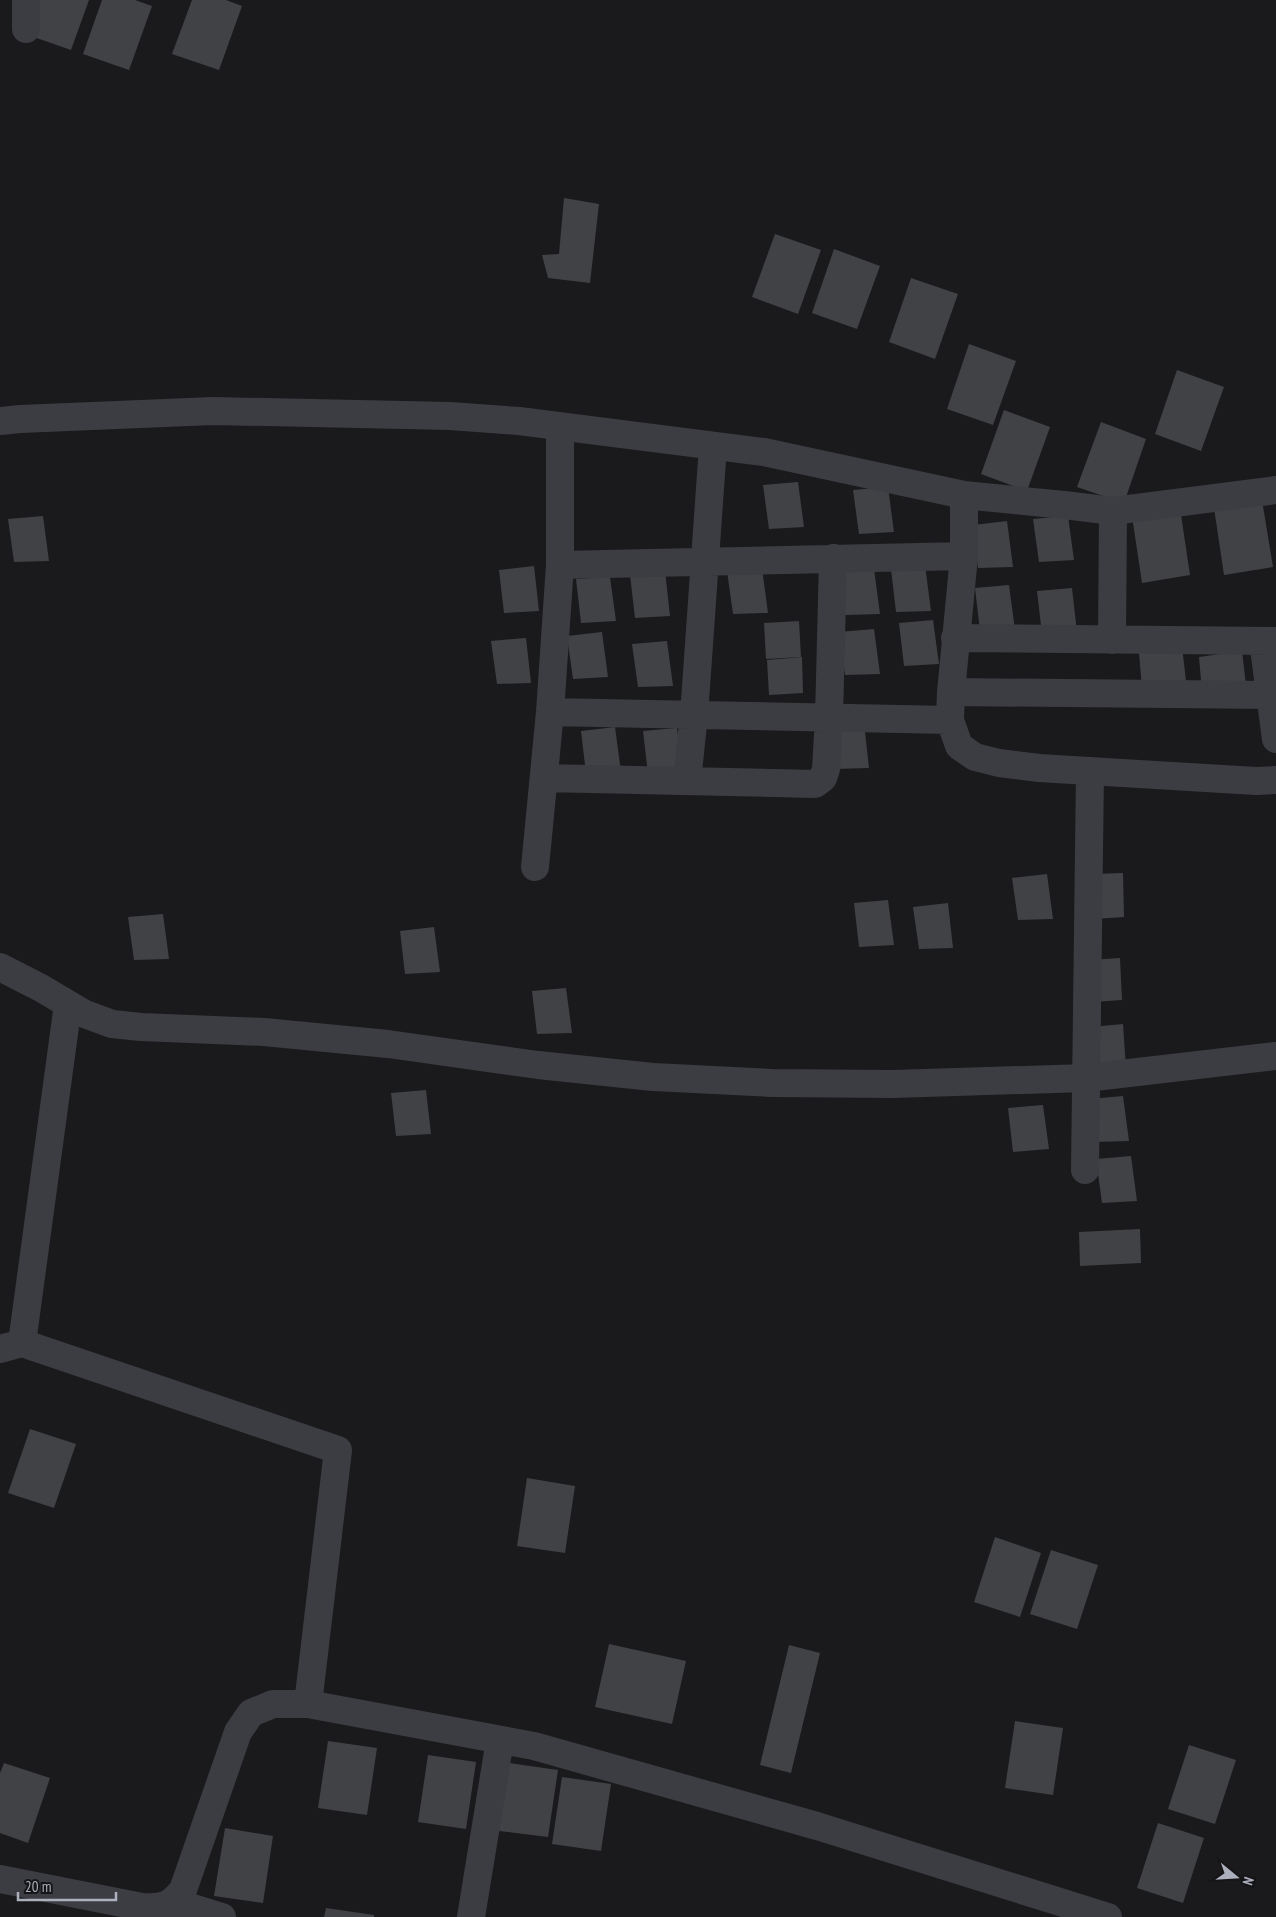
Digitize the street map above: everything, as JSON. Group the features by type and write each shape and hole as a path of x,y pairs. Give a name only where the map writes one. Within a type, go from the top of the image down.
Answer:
{"street":[{"path":"26,0 26,29"},
{"path":"0,421 213,411 450,416 560,427 764,452 964,495 1064,504 1113,512 1276,490"},
{"path":"535,867 550,712 560,565 560,427"},
{"path":"687,781 694,715 713,446"},
{"path":"964,495 964,556 955,638 950,720 959,746 975,757 1038,768 1246,780 1276,780"},
{"path":"1112,640 1113,512"},
{"path":"560,565 964,556"},
{"path":"544,778 815,784 823,778 826,769 829,718 833,558"},
{"path":"955,638 1269,641 1270,695 1276,738"},
{"path":"951,692 1270,695"},
{"path":"550,712 950,720"},
{"path":"1085,1170 1090,771"},
{"path":"0,967 85,1014 112,1024 140,1027 264,1032 369,1042 538,1066 653,1076 772,1083 893,1084 1086,1078 1276,1056"},
{"path":"68,1004 11,1346 338,1450 308,1704"},
{"path":"0,1879 142,1907 158,1908 174,1902 183,1890 238,1732 251,1713 273,1704 308,1704 534,1746 807,1824 1108,1917"},
{"path":"471,1917 500,1740"},
{"path":"174,1902 222,1917"}],"building":[{"path":"37,0 89,0 71,50 25,34"},
{"path":"102,0 135,0 152,6 129,70 83,54"},
{"path":"192,0 226,0 242,6 219,70 172,54"},
{"path":"564,198 599,204 590,283 548,278 542,255 559,254"},
{"path":"775,234 821,250 798,314 752,297"},
{"path":"834,249 880,266 857,329 812,313"},
{"path":"911,278 958,294 935,359 889,342"},
{"path":"969,344 1016,361 993,425 947,409"},
{"path":"1177,370 1224,387 1201,451 1155,434"},
{"path":"1004,410 1050,427 1027,491 981,474"},
{"path":"1101,422 1146,439 1124,503 1077,487"},
{"path":"798,482 804,527 769,529 763,485"},
{"path":"888,487 894,532 859,534 853,490"},
{"path":"1262,500 1273,567 1224,575 1214,508"},
{"path":"1180,508 1190,575 1142,583 1132,516"},
{"path":"43,516 49,561 14,562 8,519"},
{"path":"1068,516 1074,560 1039,562 1033,519"},
{"path":"1007,521 1013,567 978,568 973,525"},
{"path":"925,565 931,611 896,612 891,569"},
{"path":"534,566 539,611 504,613 499,570"},
{"path":"762,568 768,613 733,614 727,571"},
{"path":"874,569 880,614 845,615 840,572"},
{"path":"665,571 670,616 635,618 630,575"},
{"path":"610,577 616,621 581,623 576,579"},
{"path":"1009,585 1015,630 980,631 975,588"},
{"path":"1072,588 1077,632 1042,634 1037,591"},
{"path":"933,620 939,664 904,666 899,623"},
{"path":"799,621 801,657 766,659 764,623"},
{"path":"874,629 880,674 845,675 839,632"},
{"path":"602,632 608,677 573,679 567,636"},
{"path":"526,638 531,683 497,684 491,641"},
{"path":"667,641 673,686 638,687 632,644"},
{"path":"1182,646 1186,681 1142,688 1139,653"},
{"path":"1242,651 1246,685 1202,692 1199,657"},
{"path":"802,657 803,693 769,695 767,660"},
{"path":"864,723 869,768 835,769 829,726"},
{"path":"615,727 621,772 586,773 581,731"},
{"path":"677,728 683,772 648,774 643,731"},
{"path":"1123,873 1124,917 1094,919 1092,874"},
{"path":"1047,874 1053,919 1018,920 1012,878"},
{"path":"888,900 894,945 859,947 854,903"},
{"path":"948,903 953,948 919,949 913,907"},
{"path":"163,914 169,959 134,960 128,917"},
{"path":"434,927 440,972 405,974 400,931"},
{"path":"1120,958 1122,1000 1093,1002 1090,960"},
{"path":"566,988 572,1033 537,1034 532,991"},
{"path":"1123,1024 1126,1068 1093,1070 1091,1027"},
{"path":"426,1090 431,1134 396,1136 391,1093"},
{"path":"1123,1096 1129,1141 1094,1142 1089,1099"},
{"path":"1043,1105 1049,1149 1013,1152 1008,1108"},
{"path":"1131,1156 1137,1201 1102,1203 1096,1159"},
{"path":"1140,1229 1141,1263 1080,1266 1079,1232"},
{"path":"30,1429 76,1444 54,1508 8,1493"},
{"path":"527,1478 575,1486 565,1553 517,1546"},
{"path":"995,1537 1041,1553 1020,1617 974,1602"},
{"path":"1051,1550 1098,1565 1077,1629 1030,1614"},
{"path":"609,1644 686,1661 672,1724 595,1707"},
{"path":"789,1645 820,1653 791,1773 760,1765"},
{"path":"1015,1721 1063,1728 1053,1795 1005,1788"},
{"path":"328,1741 377,1748 367,1815 318,1808"},
{"path":"1189,1745 1236,1760 1215,1824 1168,1809"},
{"path":"428,1755 476,1762 466,1829 418,1822"},
{"path":"4,1763 50,1778 28,1843 0,1833 0,1773"},
{"path":"509,1763 558,1770 548,1837 499,1831"},
{"path":"562,1777 611,1784 601,1851 552,1844"},
{"path":"1158,1823 1204,1838 1183,1903 1137,1888"},
{"path":"225,1828 273,1836 263,1903 214,1896"},
{"path":"326,1908 374,1915 374,1917 324,1917"}]}
